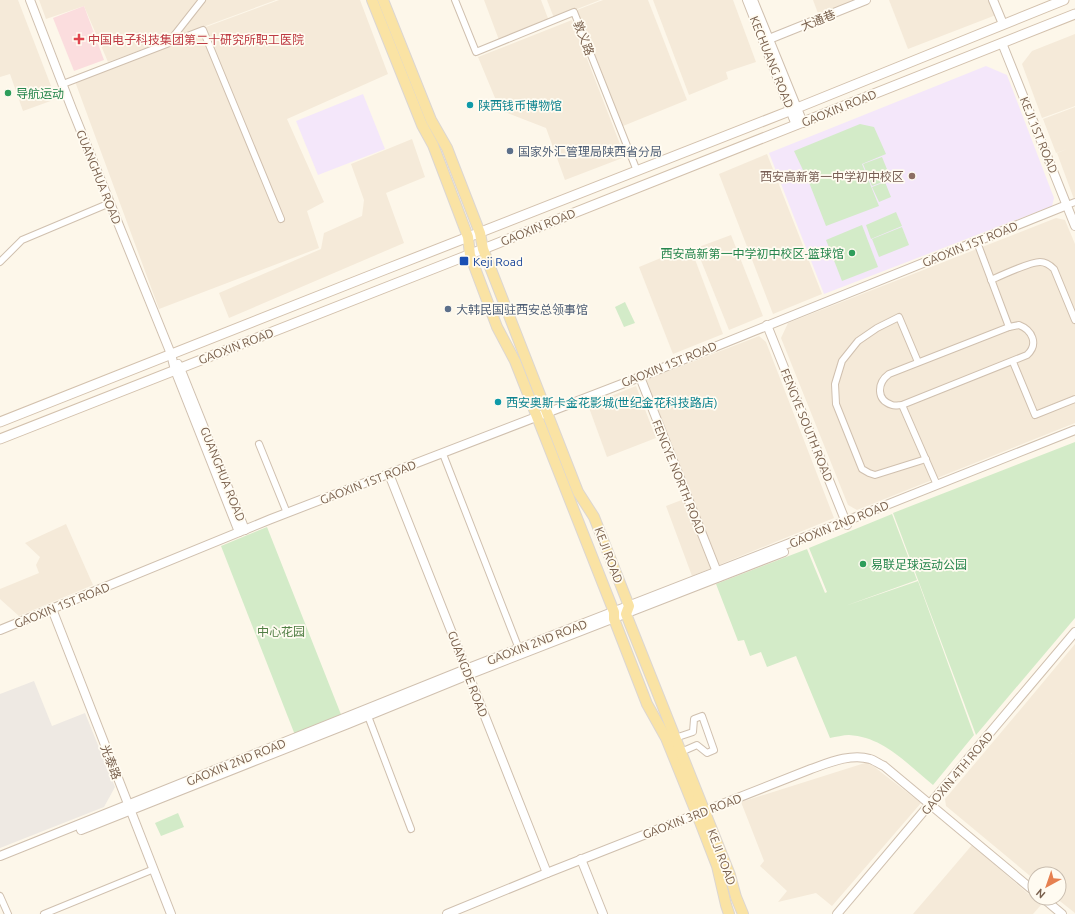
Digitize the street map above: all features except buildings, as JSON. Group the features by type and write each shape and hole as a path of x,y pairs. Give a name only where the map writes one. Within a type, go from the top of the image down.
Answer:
{"main road":[{"path":"372,0 422,125 433,145 468,237"},
{"name":"KEJI ROAD","path":"383,0 431,120 447,148 480,232 483,249 647,704 666,738 730,875 736,897 743,914"},
{"name":"GAOXIN ROAD","path":"0,422 794,109 1064,0"},
{"name":"GAOXIN ROAD","path":"0,439 470,255 1075,14"},
{"name":"KEJI ROAD","path":"468,237 470,255 497,327 542,414 578,492 594,517 681,752 717,866 729,914"}],"street":[{"name":"GUANGHUA ROAD","path":"30,0 62,84 242,531"},
{"path":"168,44 202,0"},
{"name":"敦义路","path":"455,0 476,52 574,12 636,171"},
{"name":"KECHUANG ROAD","path":"747,0 794,109"},
{"name":"KECHUANG ROAD","path":"753,0 769,39 799,124"},
{"name":"大通巷","path":"769,39 866,0"},
{"path":"993,0 1003,24"},
{"path":"62,84 203,30 281,219"},
{"name":"KEJI 1ST ROAD","path":"1002,43 1075,226"},
{"path":"1067,205 1075,202"},
{"path":"0,262 22,240 110,203"},
{"name":"GAOXIN 1ST ROAD","path":"0,630 287,513 640,377 1067,205"},
{"path":"977,242 1009,327"},
{"path":"991,280 1040,262 1048,264 1054,269 1075,320"},
{"path":"918,362 899,317 877,328 858,341 842,362 835,384 836,404 862,469 875,475 926,459"},
{"name":"FENGYE SOUTH ROAD","path":"768,325 847,524"},
{"path":"1019,325 1026,328 1032,337 1034,344 1032,351 1027,355 1013,362 902,405 892,405 885,400 880,392 880,384 889,374 1009,327 1019,325"},
{"path":"1013,362 1035,415 1075,399"},
{"name":"FENGYE NORTH ROAD","path":"640,377 718,575"},
{"path":"902,405 937,485"},
{"name":"GAOXIN 2ND ROAD","path":"847,524 937,485 1075,430"},
{"name":"GAOXIN 2ND ROAD","path":"0,856 368,716 519,649 628,610 1075,436"},
{"path":"260,444 287,513"},
{"path":"443,454 519,649"},
{"name":"GUANGDE ROAD","path":"389,474 547,873"},
{"name":"光泰路","path":"52,610 171,914"},
{"name":"GAOXIN 2ND ROAD","path":"0,862 130,807 467,672 614,615"},
{"name":"GAOXIN 4TH ROAD","path":"837,914 931,805 1075,632"},
{"path":"368,716 411,829"},
{"path":"676,738 693,732 694,719 702,716 714,750 707,753 697,745 681,752"},
{"name":"GAOXIN 3RD ROAD","path":"447,914 464,911 581,859 811,769 844,759 858,757 870,759 884,766 1027,885"},
{"path":"581,859 603,914"},
{"path":"44,914 154,870"},
{"path":"0,896 8,914"},
{"path":"1052,906 1062,914"}],"shaded area":[{"path":"0,0 18,0 56,99 23,111 10,74 0,77"},
{"path":"39,0 276,0 108,62 84,6 46,19"},
{"path":"279,0 360,0 388,74 287,119 324,202 307,211 319,248 159,309 73,76"},
{"path":"484,0 541,0 549,21 499,40"},
{"path":"547,0 600,0 554,18"},
{"path":"603,0 648,0 687,100 623,126 577,10"},
{"path":"653,0 733,0 756,62 726,72 728,79 689,95"},
{"path":"813,0 858,0 819,16"},
{"path":"889,0 990,0 996,15 908,49"},
{"name":"中国电子科技集团第二十研究所职工医院","path":"84,6 104,60 74,71 53,18"},
{"path":"572,20 625,157 565,180 546,128 500,110 478,57"},
{"path":"1075,34 1075,106 1042,118 1022,64 1032,51"},
{"name":"西安高新第一中学初中校区","path":"986,66 1007,75 1054,198 1052,206 824,294 769,153"},
{"path":"363,94 385,149 318,175 296,121"},
{"path":"1075,107 1074,199 1057,153 1067,149 1056,153 1043,119"},
{"path":"412,139 425,177 386,193 404,243 229,318 219,293 321,249 324,233 362,216 364,200 351,164"},
{"path":"767,154 822,294 773,314 719,174"},
{"path":"1056,218 1065,220 1075,244 1075,423 857,510 848,505 781,338 788,323"},
{"path":"731,235 763,316 729,330 696,248"},
{"path":"690,246 723,334 673,354 639,267"},
{"path":"759,336 766,342 834,518 692,576 666,506 692,496 646,380"},
{"path":"636,386 656,438 607,457 588,405"},
{"path":"66,524 93,585 19,616 0,599 0,589 39,573 36,565 40,557 25,543"},
{"path":"1075,644 1075,913 1066,906 1067,866 1027,866 1027,873 946,806 945,799"},
{"path":"34,681 52,726 85,713 115,787 104,807 0,848 0,694"},
{"path":"868,762 921,803 832,906 816,893 778,902 787,891 760,866 764,861 741,802"},
{"path":"972,845 1027,893 1027,906 1040,906 1033,914 913,914"}],"green space":[{"path":"860,124 874,127 886,154 862,164 879,206 826,226 810,185 794,151"},
{"path":"882,157 891,179 872,186 863,164"},
{"path":"885,182 891,197 879,202 872,187"},
{"path":"896,212 902,226 871,239 866,225"},
{"name":"西安高新第一中学初中校区-篮球馆","path":"862,225 878,267 842,281 826,240"},
{"path":"902,227 909,245 879,257 872,239"},
{"path":"625,302 635,323 624,327 615,307"},
{"path":"1075,442 1075,618 976,735 893,513"},
{"path":"892,514 917,580 845,606 918,581 974,735 933,785 904,760 884,746 862,737 849,735 830,738 796,656 767,667 761,652 750,656 744,640 738,641 716,584 807,549 825,593 827,592 809,548"},
{"name":"中心花园","path":"267,527 342,717 295,735 221,546"},
{"path":"178,813 184,827 161,836 155,823"}],"place":[{"name":"中国电子科技集团第二十研究所职工医院","path":"79,39"},
{"name":"导航运动","path":"8,93"},
{"name":"陕西钱币博物馆","path":"470,105"},
{"name":"国家外汇管理局陕西省分局","path":"510,151"},
{"name":"西安高新第一中学初中校区","path":"912,176"},
{"name":"西安高新第一中学初中校区-篮球馆","path":"852,253"},
{"name":"Keji Road","path":"464,261"},
{"name":"大韩民国驻西安总领事馆","path":"448,309"},
{"name":"西安奥斯卡金花影城(世纪金花科技路店)","path":"498,402"},
{"name":"易联足球运动公园","path":"863,564"}]}
